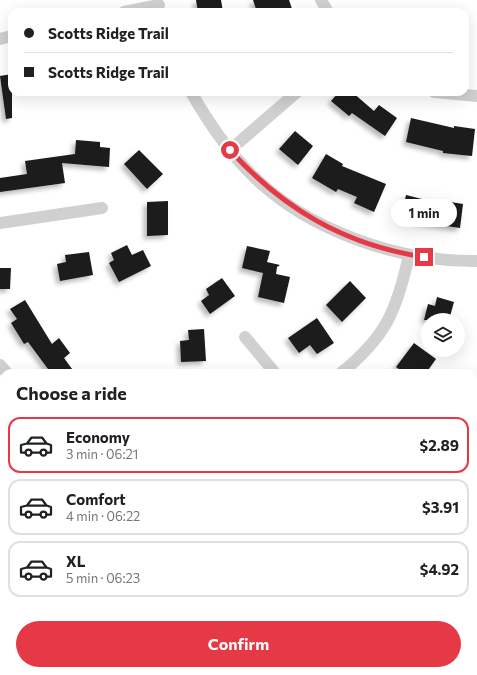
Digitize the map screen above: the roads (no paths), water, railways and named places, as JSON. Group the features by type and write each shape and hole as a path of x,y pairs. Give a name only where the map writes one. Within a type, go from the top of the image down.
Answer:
{"street":[{"path":"148,8 160,6"},
{"path":"193,96 230,150 253,176 299,210 343,234 370,244 409,255 439,260 477,261"},
{"path":"230,150 292,96"},
{"path":"0,223 102,208"},
{"path":"346,369 368,350 388,323 398,301 409,255"},
{"path":"245,337 272,369"}]}
